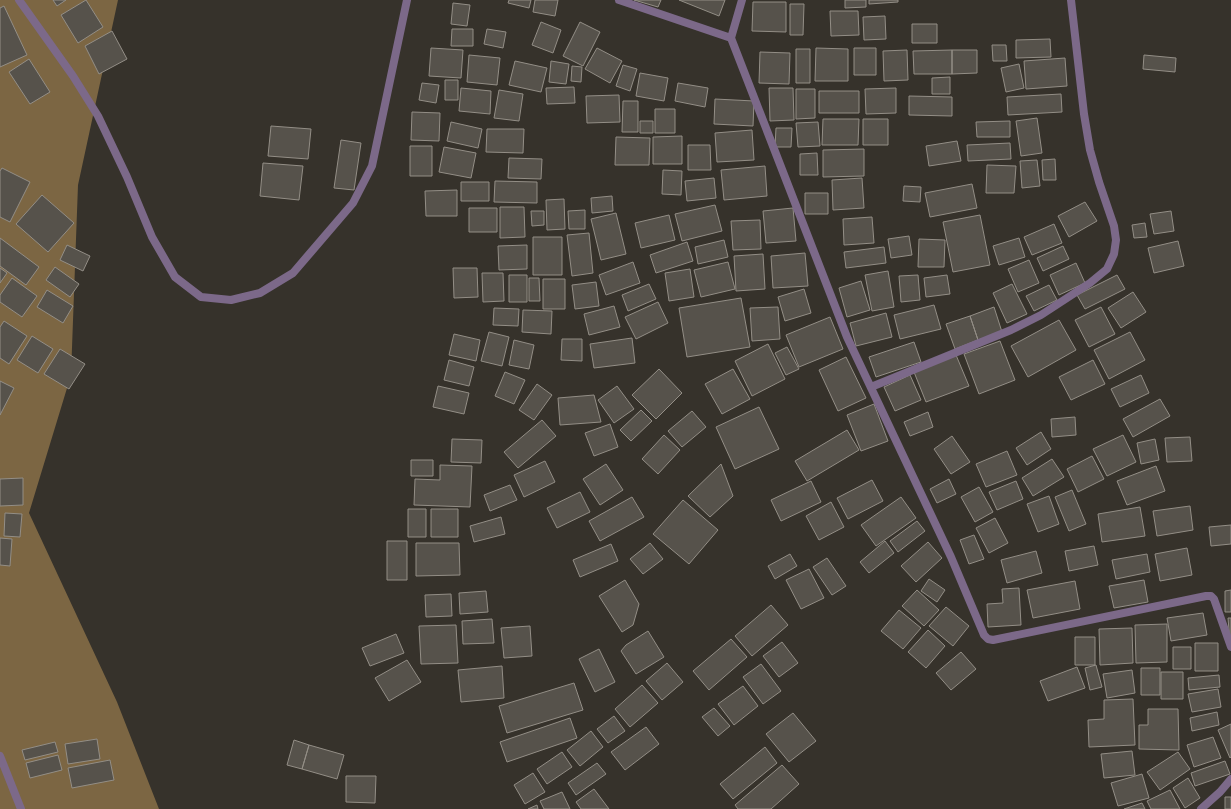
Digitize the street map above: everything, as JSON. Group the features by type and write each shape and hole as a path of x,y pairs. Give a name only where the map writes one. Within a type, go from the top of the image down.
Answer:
{"street":[{"path":"19,0 73,76 98,116 152,237 175,277 201,296 231,300 260,294 293,273 353,203 372,166 407,0"},
{"path":"619,0 731,38"},
{"path":"742,0 731,38 847,337 951,557 984,635 988,639 993,640 1211,596 1214,599 1231,647"},
{"path":"871,387 1011,330 1040,315 1090,283 1107,269 1114,254 1116,240 1114,226 1090,150 1084,114 1071,0"},
{"path":"0,756 21,809"},
{"path":"1201,809 1220,792 1231,779"}],"shaded area":[{"path":"0,0 118,0 78,185 71,375 29,513 117,702 159,809 0,809"}],"building":[{"path":"53,0 66,0 57,6"},
{"path":"86,0 103,27 78,43 61,15"},
{"path":"509,0 531,0 529,8 508,3"},
{"path":"535,0 558,0 555,16 533,12"},
{"path":"634,0 661,0 658,7"},
{"path":"679,0 725,0 719,16"},
{"path":"845,0 866,0 866,7 845,8"},
{"path":"869,0 898,0 898,2 869,4"},
{"path":"753,2 786,2 786,32 752,31"},
{"path":"453,3 470,5 467,26 451,24"},
{"path":"790,4 804,4 803,35 790,35"},
{"path":"4,6 27,55 0,67 0,8"},
{"path":"830,11 858,11 859,35 831,36"},
{"path":"885,16 886,39 864,40 863,17"},
{"path":"541,22 561,30 553,53 532,45"},
{"path":"580,22 600,32 583,66 563,56"},
{"path":"912,24 937,24 937,43 912,43"},
{"path":"452,29 473,29 473,46 451,46"},
{"path":"487,29 506,32 503,48 484,44"},
{"path":"112,31 127,59 99,74 85,46"},
{"path":"1050,39 1051,57 1016,58 1016,40"},
{"path":"992,45 1006,45 1007,61 993,61"},
{"path":"431,48 463,50 461,78 429,76"},
{"path":"597,48 622,61 610,83 585,69"},
{"path":"816,48 848,49 848,81 815,81"},
{"path":"854,48 876,48 876,75 854,75"},
{"path":"796,49 810,49 810,83 796,83"},
{"path":"907,50 908,80 884,81 883,51"},
{"path":"952,50 977,50 977,73 952,74"},
{"path":"952,50 952,74 914,74 913,51"},
{"path":"760,52 790,53 789,84 759,83"},
{"path":"469,55 500,58 497,85 467,82"},
{"path":"1144,55 1176,58 1175,72 1143,69"},
{"path":"1065,58 1067,86 1026,89 1024,61"},
{"path":"29,59 50,92 30,104 9,72"},
{"path":"515,61 547,68 541,92 509,85"},
{"path":"551,61 569,64 566,84 549,82"},
{"path":"1019,64 1024,88 1006,92 1001,68"},
{"path":"623,65 637,69 630,91 616,86"},
{"path":"572,66 582,67 581,82 571,81"},
{"path":"640,73 668,78 664,101 636,96"},
{"path":"950,77 950,94 932,94 932,78"},
{"path":"445,80 458,80 458,100 445,100"},
{"path":"422,83 439,85 436,103 419,100"},
{"path":"678,83 708,88 705,107 675,101"},
{"path":"574,87 575,103 547,104 546,88"},
{"path":"461,88 491,91 490,114 459,111"},
{"path":"769,88 793,88 794,120 770,121"},
{"path":"896,88 896,113 866,114 865,89"},
{"path":"796,89 815,89 815,118 796,119"},
{"path":"499,90 523,94 519,121 494,118"},
{"path":"819,91 859,91 859,113 819,113"},
{"path":"1061,94 1062,112 1008,115 1007,97"},
{"path":"619,95 620,122 587,123 586,96"},
{"path":"909,96 952,97 952,116 909,115"},
{"path":"715,99 754,101 753,126 714,124"},
{"path":"623,101 638,101 638,132 622,132"},
{"path":"655,109 675,109 675,133 655,133"},
{"path":"412,112 440,113 439,141 411,140"},
{"path":"1037,118 1042,153 1021,156 1016,121"},
{"path":"823,119 859,119 858,145 822,145"},
{"path":"863,119 888,119 888,145 863,145"},
{"path":"640,121 653,121 653,133 640,133"},
{"path":"1010,121 1010,137 977,137 976,122"},
{"path":"451,122 482,129 478,148 447,141"},
{"path":"818,122 820,146 798,147 796,123"},
{"path":"271,126 311,129 308,159 268,156"},
{"path":"776,128 792,128 791,147 775,147"},
{"path":"487,129 524,129 523,153 486,152"},
{"path":"752,130 754,160 717,162 715,133"},
{"path":"682,136 682,164 653,164 653,137"},
{"path":"616,137 650,138 649,165 615,165"},
{"path":"341,140 361,143 354,190 334,188"},
{"path":"957,141 961,161 929,166 926,146"},
{"path":"1010,143 1011,159 968,161 967,145"},
{"path":"688,145 710,145 711,170 688,170"},
{"path":"410,146 432,146 432,176 410,176"},
{"path":"444,147 476,153 471,178 439,172"},
{"path":"864,149 864,176 823,177 823,150"},
{"path":"817,153 818,175 800,175 800,154"},
{"path":"509,158 542,159 541,179 508,178"},
{"path":"1055,159 1056,180 1043,180 1042,160"},
{"path":"1037,160 1040,186 1022,188 1020,161"},
{"path":"263,163 303,166 299,200 260,196"},
{"path":"987,165 1016,166 1014,193 986,193"},
{"path":"765,166 767,196 724,200 721,170"},
{"path":"2,168 30,182 10,222 0,217 0,171"},
{"path":"663,170 682,171 681,195 662,194"},
{"path":"714,178 716,198 687,201 685,181"},
{"path":"862,178 864,208 833,210 832,180"},
{"path":"495,181 537,182 537,203 494,202"},
{"path":"461,182 489,182 489,201 461,201"},
{"path":"972,184 977,208 930,217 925,193"},
{"path":"904,186 921,187 920,202 903,201"},
{"path":"457,190 457,216 426,216 425,191"},
{"path":"805,193 828,193 828,214 805,214"},
{"path":"42,195 74,223 48,252 16,224"},
{"path":"612,196 613,211 592,213 591,198"},
{"path":"564,199 565,229 547,230 546,200"},
{"path":"1085,202 1097,221 1069,237 1058,216"},
{"path":"715,205 722,231 682,241 675,214"},
{"path":"500,207 524,207 525,237 500,238"},
{"path":"469,208 497,208 497,232 469,232"},
{"path":"793,208 796,241 766,243 763,211"},
{"path":"585,210 585,229 569,229 568,211"},
{"path":"531,211 544,211 544,225 532,226"},
{"path":"1171,211 1174,231 1154,234 1150,214"},
{"path":"616,213 626,254 601,260 591,219"},
{"path":"669,215 675,240 641,248 635,223"},
{"path":"980,215 990,265 953,272 943,222"},
{"path":"872,217 874,243 844,245 843,219"},
{"path":"760,220 761,249 733,250 731,221"},
{"path":"1145,223 1147,237 1134,238 1132,225"},
{"path":"1054,224 1062,243 1032,255 1024,237"},
{"path":"589,233 593,273 572,276 567,235"},
{"path":"909,236 912,255 891,258 888,239"},
{"path":"533,237 562,237 562,275 533,275"},
{"path":"0,238 39,267 26,285 0,266"},
{"path":"1019,238 1025,257 999,265 993,246"},
{"path":"919,239 945,240 944,267 918,267"},
{"path":"724,240 728,257 698,264 695,247"},
{"path":"1178,241 1184,266 1154,273 1148,248"},
{"path":"687,242 693,261 656,273 650,255"},
{"path":"67,245 90,256 83,271 60,260"},
{"path":"527,245 527,269 499,270 498,246"},
{"path":"1063,246 1069,259 1043,271 1037,258"},
{"path":"884,247 886,263 846,268 844,252"},
{"path":"805,253 808,286 773,288 771,256"},
{"path":"763,254 765,289 736,291 734,256"},
{"path":"1029,260 1039,283 1018,292 1008,269"},
{"path":"633,262 640,283 606,295 599,275"},
{"path":"728,262 735,289 701,297 694,270"},
{"path":"1076,263 1085,283 1059,295 1050,275"},
{"path":"55,267 79,284 70,297 46,280"},
{"path":"0,268 7,273 0,283"},
{"path":"453,268 477,268 478,297 454,298"},
{"path":"690,269 694,297 669,301 665,273"},
{"path":"888,271 894,307 872,311 865,275"},
{"path":"482,273 503,273 504,301 483,302"},
{"path":"509,275 527,275 527,302 509,302"},
{"path":"918,275 920,300 901,302 899,276"},
{"path":"947,275 950,294 926,297 924,278"},
{"path":"1117,275 1125,289 1085,309 1077,295"},
{"path":"12,278 37,296 22,317 0,302 0,295"},
{"path":"529,278 539,278 540,301 529,301"},
{"path":"543,279 565,279 565,309 543,309"},
{"path":"861,281 870,310 847,317 839,288"},
{"path":"596,282 599,306 575,309 572,285"},
{"path":"649,284 656,299 628,311 622,295"},
{"path":"1012,284 1027,314 1007,323 993,293"},
{"path":"1049,285 1057,300 1034,311 1026,296"},
{"path":"804,289 811,313 785,321 778,297"},
{"path":"47,290 73,306 63,323 37,307"},
{"path":"1133,292 1146,312 1121,328 1108,308"},
{"path":"741,298 750,347 687,357 679,308"},
{"path":"658,302 668,323 636,339 625,317"},
{"path":"934,305 941,329 900,339 894,315"},
{"path":"614,306 620,327 589,335 584,314"},
{"path":"778,307 780,339 752,341 750,308"},
{"path":"994,307 1002,332 978,340 970,316"},
{"path":"1101,307 1115,334 1089,347 1075,320"},
{"path":"494,308 519,309 518,326 493,325"},
{"path":"523,310 552,311 551,334 522,332"},
{"path":"886,313 892,337 856,346 850,323"},
{"path":"970,316 978,340 955,349 946,324"},
{"path":"830,317 843,349 799,367 786,335"},
{"path":"1059,320 1076,350 1028,377 1011,346"},
{"path":"4,321 27,336 9,364 0,358 0,327"},
{"path":"489,332 509,337 502,366 481,361"},
{"path":"1130,332 1145,360 1109,379 1094,350"},
{"path":"454,334 480,340 476,361 449,355"},
{"path":"32,336 53,349 38,373 17,360"},
{"path":"632,338 635,363 594,368 590,344"},
{"path":"562,339 582,339 582,361 561,360"},
{"path":"514,340 534,345 529,369 509,365"},
{"path":"1000,341 1015,380 979,394 964,354"},
{"path":"914,342 921,362 876,377 869,357"},
{"path":"768,344 785,379 752,396 735,361"},
{"path":"787,347 799,369 786,375 775,353"},
{"path":"60,349 85,364 69,389 44,374"},
{"path":"956,355 969,386 926,402 914,372"},
{"path":"846,357 866,398 838,411 819,370"},
{"path":"449,360 474,367 469,386 444,380"},
{"path":"1093,360 1105,384 1071,400 1059,377"},
{"path":"659,369 682,393 656,419 632,395"},
{"path":"733,369 750,399 722,414 705,384"},
{"path":"505,372 525,380 514,404 495,396"},
{"path":"910,375 921,400 895,411 884,387"},
{"path":"1141,375 1149,393 1120,407 1111,389"},
{"path":"0,381 14,388 0,415"},
{"path":"537,384 552,395 534,420 519,410"},
{"path":"438,386 469,393 464,414 433,407"},
{"path":"617,386 634,409 614,423 598,400"},
{"path":"594,395 601,422 560,425 558,398"},
{"path":"1160,399 1170,416 1133,437 1123,419"},
{"path":"874,404 888,441 861,451 847,415"},
{"path":"759,407 779,449 735,469 716,427"},
{"path":"641,410 652,421 631,441 620,430"},
{"path":"692,411 706,427 682,447 668,431"},
{"path":"928,412 933,427 910,436 904,422"},
{"path":"1075,417 1076,435 1052,437 1051,419"},
{"path":"542,420 556,436 518,468 504,452"},
{"path":"610,424 618,447 594,456 585,433"},
{"path":"847,430 859,450 807,481 795,461"},
{"path":"1041,432 1051,449 1027,465 1016,448"},
{"path":"664,435 680,450 658,474 642,459"},
{"path":"1123,435 1136,462 1107,476 1093,449"},
{"path":"952,436 970,462 951,474 934,449"},
{"path":"1190,437 1192,461 1167,462 1165,438"},
{"path":"452,439 482,440 481,463 451,462"},
{"path":"1155,439 1159,460 1141,464 1137,443"},
{"path":"1007,451 1017,475 986,487 976,464"},
{"path":"1092,456 1104,479 1078,492 1067,469"},
{"path":"1052,459 1064,477 1033,496 1022,478"},
{"path":"411,460 433,460 433,476 411,476"},
{"path":"545,461 555,482 524,497 514,475"},
{"path":"606,464 623,490 600,505 583,479"},
{"path":"721,464 733,496 710,517 688,496"},
{"path":"440,465 472,466 470,507 414,505 415,479 440,480"},
{"path":"1156,466 1165,491 1127,505 1117,481"},
{"path":"23,478 23,505 0,506 0,479"},
{"path":"949,479 956,494 937,503 930,489"},
{"path":"872,480 883,501 848,519 837,498"},
{"path":"811,481 821,502 781,521 771,500"},
{"path":"1016,481 1023,499 997,510 989,492"},
{"path":"510,485 517,500 490,511 484,495"},
{"path":"979,487 993,512 975,522 961,497"},
{"path":"1072,490 1086,524 1069,531 1055,497"},
{"path":"580,492 590,512 557,528 547,508"},
{"path":"1049,496 1059,524 1038,532 1027,504"},
{"path":"632,497 644,517 600,541 589,521"},
{"path":"901,497 916,518 876,546 861,525"},
{"path":"683,500 718,530 689,564 653,534"},
{"path":"831,502 844,527 819,540 806,516"},
{"path":"1190,506 1193,530 1157,536 1153,511"},
{"path":"1140,507 1145,536 1102,542 1098,514"},
{"path":"408,509 426,509 426,537 408,537"},
{"path":"431,509 458,509 458,537 431,537"},
{"path":"5,513 22,514 20,537 4,536"},
{"path":"501,517 505,534 474,542 470,526"},
{"path":"995,518 1008,543 989,553 976,528"},
{"path":"917,521 925,531 898,552 890,541"},
{"path":"1231,525 1231,544 1211,546 1209,527"},
{"path":"974,535 984,559 969,564 960,540"},
{"path":"0,538 12,539 10,566 0,565"},
{"path":"387,541 407,541 407,580 387,580"},
{"path":"885,541 894,553 869,573 860,562"},
{"path":"928,542 942,558 916,582 901,566"},
{"path":"416,543 459,543 460,575 416,576"},
{"path":"650,543 663,559 643,574 630,559"},
{"path":"611,544 618,561 580,577 573,560"},
{"path":"1094,546 1098,565 1069,571 1065,551"},
{"path":"1187,548 1192,575 1160,581 1155,554"},
{"path":"1036,551 1042,573 1007,583 1001,560"},
{"path":"790,554 797,566 775,579 768,566"},
{"path":"1147,554 1150,572 1116,579 1112,560"},
{"path":"827,558 846,586 832,595 813,567"},
{"path":"809,569 824,598 801,609 786,580"},
{"path":"929,579 945,590 937,602 921,591"},
{"path":"625,580 639,604 633,625 622,632 599,596"},
{"path":"1144,580 1148,602 1114,608 1109,586"},
{"path":"1075,581 1080,609 1033,618 1027,590"},
{"path":"1019,588 1021,625 988,627 987,604 1003,603 1002,589"},
{"path":"917,590 939,610 924,626 902,606"},
{"path":"1231,590 1231,612 1225,612 1225,591"},
{"path":"486,591 488,612 460,614 459,593"},
{"path":"451,594 452,616 426,617 425,595"},
{"path":"771,605 788,625 752,656 735,636"},
{"path":"946,607 969,626 953,646 929,626"},
{"path":"899,610 921,628 903,649 881,631"},
{"path":"1203,613 1207,635 1171,641 1167,618"},
{"path":"1228,618 1231,618 1231,642 1230,642"},
{"path":"492,619 494,643 463,644 462,621"},
{"path":"1167,624 1167,662 1136,663 1135,625"},
{"path":"456,625 458,663 421,664 419,626"},
{"path":"530,626 532,656 504,658 501,628"},
{"path":"1132,628 1133,663 1100,665 1099,629"},
{"path":"928,630 945,646 926,668 908,652"},
{"path":"648,631 664,657 636,674 621,651 626,645"},
{"path":"396,634 404,653 370,666 362,648"},
{"path":"1075,637 1095,637 1095,665 1075,665"},
{"path":"731,639 747,657 709,690 693,671"},
{"path":"782,642 798,663 779,677 763,656"},
{"path":"1195,643 1218,643 1218,671 1195,671"},
{"path":"1173,647 1191,647 1191,669 1173,669"},
{"path":"599,649 615,682 595,692 579,659"},
{"path":"961,652 976,669 951,690 936,673"},
{"path":"407,660 421,682 389,701 375,678"},
{"path":"667,663 683,682 662,700 646,681"},
{"path":"761,664 781,691 763,704 743,677"},
{"path":"1096,665 1102,687 1090,690 1085,668"},
{"path":"502,666 504,698 461,702 458,670"},
{"path":"1077,667 1085,688 1048,701 1040,681"},
{"path":"1141,668 1160,668 1160,695 1141,695"},
{"path":"1132,670 1135,693 1107,698 1103,674"},
{"path":"1161,672 1183,672 1183,699 1161,699"},
{"path":"1219,675 1220,687 1189,690 1188,678"},
{"path":"574,683 583,710 507,733 499,706"},
{"path":"642,685 658,703 630,727 615,709"},
{"path":"743,686 758,706 734,725 718,704"},
{"path":"1218,689 1221,707 1192,712 1188,694"},
{"path":"1133,699 1135,745 1089,747 1088,720 1104,719 1104,700"},
{"path":"714,708 730,726 718,736 702,717"},
{"path":"1148,709 1178,709 1179,750 1139,749 1139,725 1148,725"},
{"path":"1217,712 1219,725 1192,731 1190,718"},
{"path":"793,713 816,741 789,762 766,734"},
{"path":"614,716 625,731 608,743 597,729"},
{"path":"570,718 577,738 507,762 500,742"},
{"path":"1231,724 1231,757 1230,758 1218,730"},
{"path":"646,727 659,744 625,770 611,752"},
{"path":"591,731 603,747 580,766 567,750"},
{"path":"1213,737 1221,758 1194,767 1187,745"},
{"path":"97,739 100,759 68,764 65,744"},
{"path":"294,740 309,745 302,769 287,765"},
{"path":"55,742 58,752 25,760 22,750"},
{"path":"309,745 344,755 337,779 302,769"},
{"path":"765,747 777,763 733,799 720,784"},
{"path":"1132,751 1135,775 1104,778 1101,754"},
{"path":"562,752 572,767 547,784 537,769"},
{"path":"1178,752 1190,769 1160,790 1147,772"},
{"path":"58,755 62,770 30,778 26,763"},
{"path":"110,760 114,780 72,788 68,768"},
{"path":"1225,761 1230,774 1195,786 1191,773"},
{"path":"597,763 606,774 576,795 568,783"},
{"path":"782,765 799,784 771,809 738,809 735,805"},
{"path":"533,773 545,792 525,804 514,785"},
{"path":"1142,774 1149,798 1118,806 1111,783"},
{"path":"346,776 376,776 375,803 346,802"},
{"path":"1188,778 1200,798 1185,808 1173,788"},
{"path":"594,789 609,809 581,809 576,802"},
{"path":"1170,790 1180,809 1151,809 1147,801"},
{"path":"562,792 570,809 544,809 540,801"},
{"path":"1225,797 1231,797 1231,809 1225,809"},
{"path":"1142,803 1145,809 1124,809"},
{"path":"537,805 538,809 528,809"}]}
